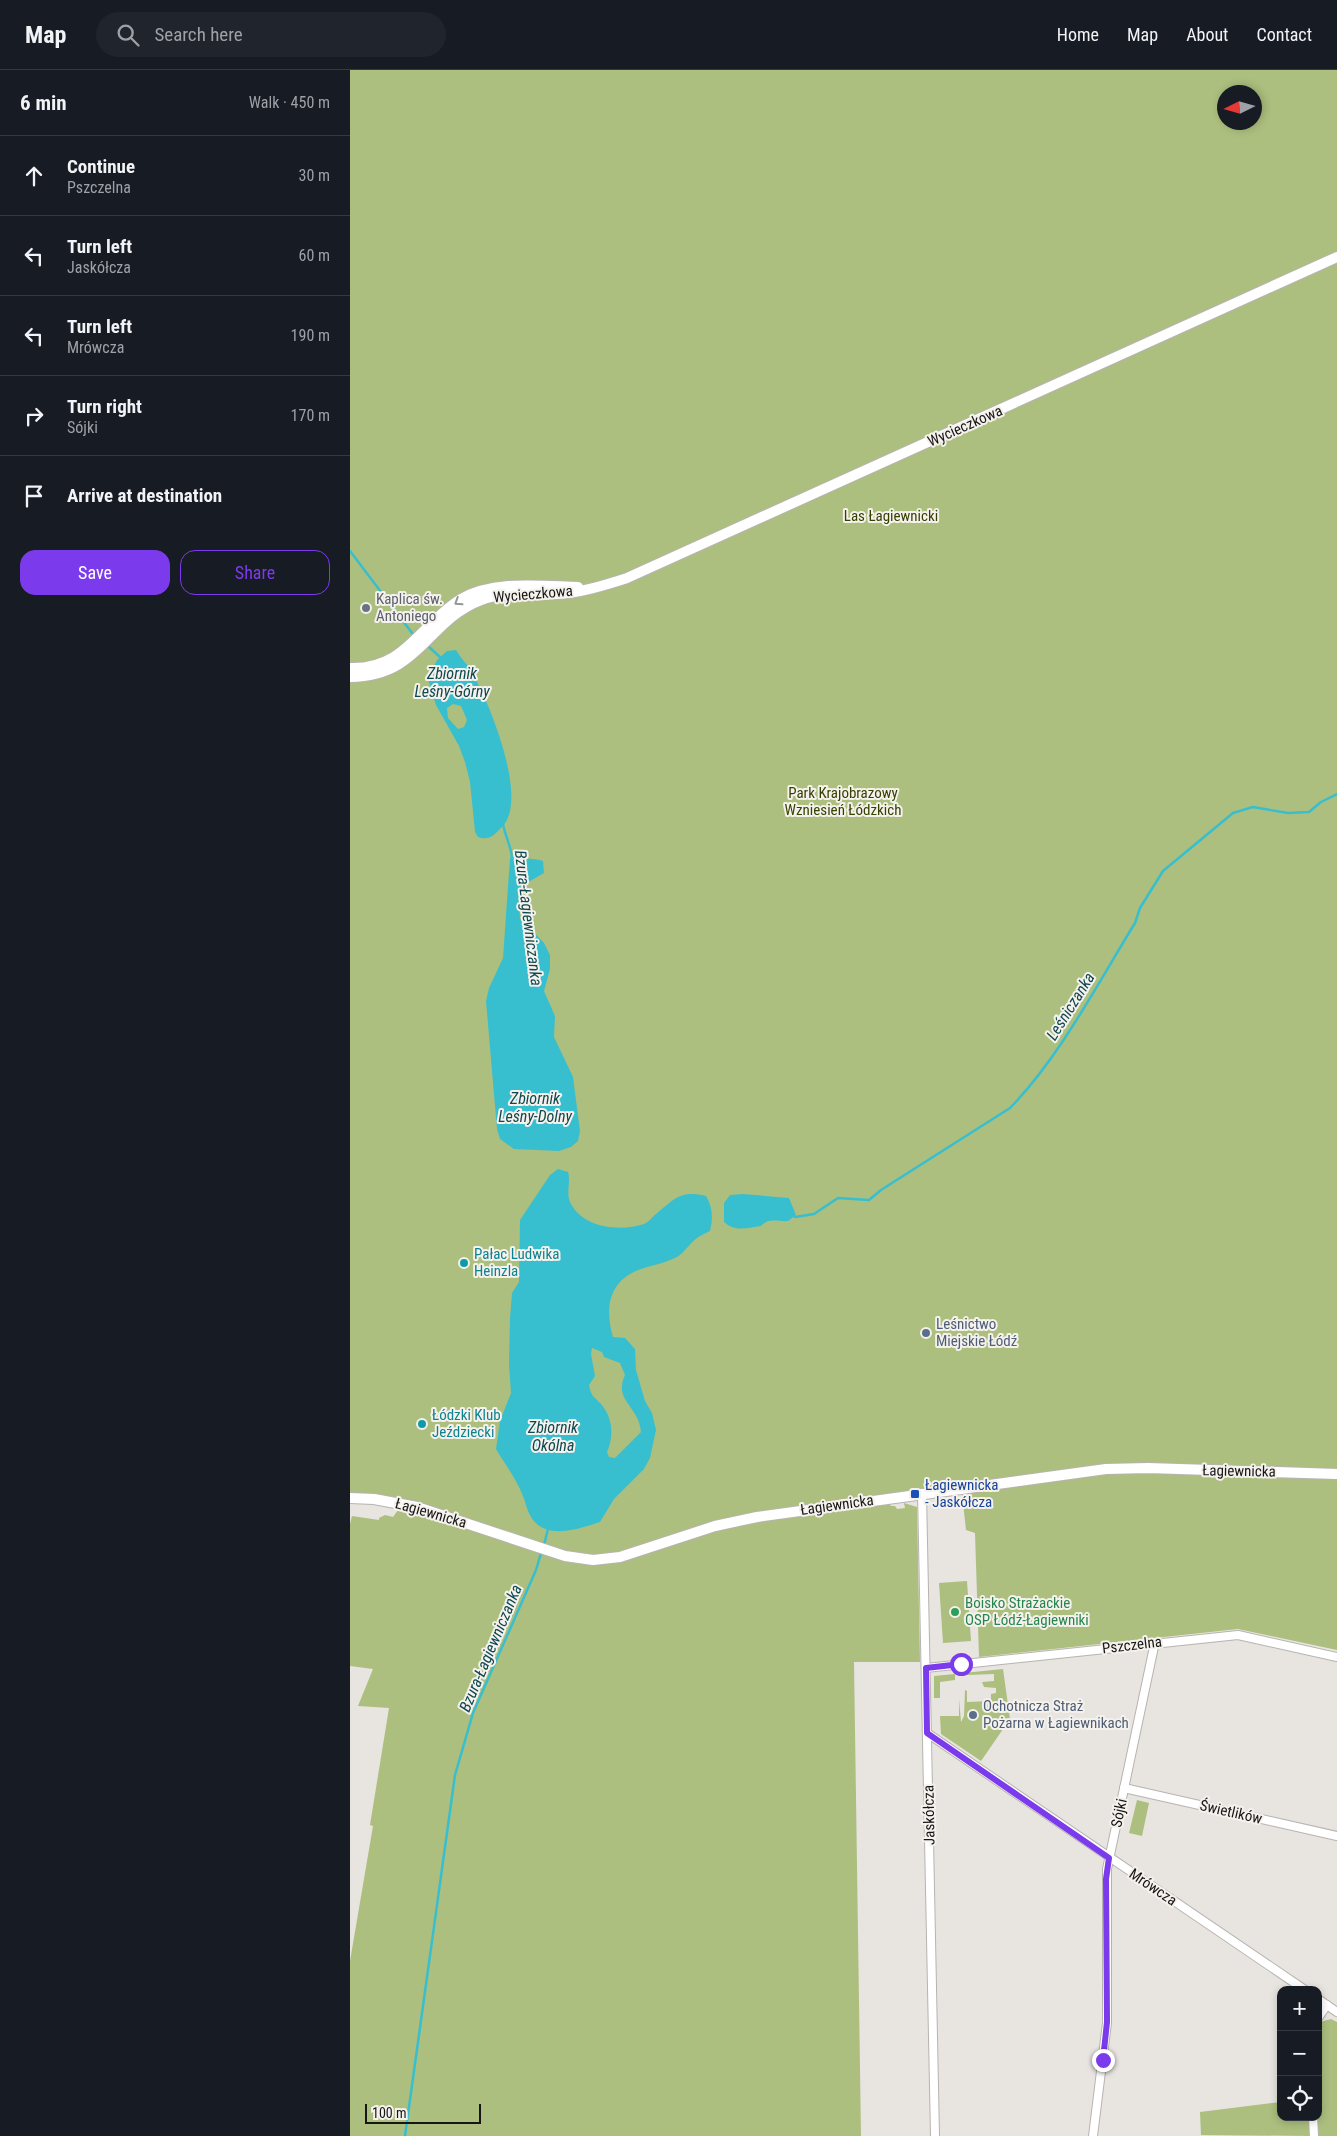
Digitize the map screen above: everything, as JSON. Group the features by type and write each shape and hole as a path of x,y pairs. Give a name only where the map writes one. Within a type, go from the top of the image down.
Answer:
{"street":[{"name":"Wycieczkowa","path":"350,677 374,675 398,666 454,616 480,600 507,594 572,592 612,583 646,570 1337,257"},
{"name":"Wycieczkowa","path":"350,668 369,667 394,658 449,608 461,599 477,592 509,586 591,587"},
{"name":"Łagiewnicka","path":"350,1498 381,1500 417,1507 549,1551 581,1559 605,1560 736,1520 1113,1469 1337,1474"},
{"name":"Jaskółcza","path":"922,1494 935,2136"},
{"name":"Pszczelna","path":"926,1668 1154,1642 1238,1635 1337,1657"},
{"name":"Sójki","path":"1093,2136 1107,2029 1106,1879 1154,1642"},
{"name":"Mrówcza","path":"927,1733 1299,1986"},
{"name":"Świetlików","path":"1124,1788 1337,1836"},
{"path":"1322,2002 1337,2012"},
{"path":"1322,2012 1327,2005"},
{"path":"1313,2121 1314,2136"}],"green space":[{"name":"Las Łagiewnicki","path":"350,70 1337,70 1337,1650 1238,1629 979,1657 975,1533 966,1530 962,1494 890,1504 897,1509 905,1508 904,1503 917,1507 920,1662 854,1662 861,2136 350,2136 350,1961 373,1826 370,1825 389,1708 358,1706 373,1669 350,1666 350,1524 352,1516 379,1520 379,1518 385,1515 393,1517 398,1510 417,1513 465,1528 451,1520 367,1494 350,1495"},
{"name":"Boisko Strażackie OSP Łódź-Łagiewniki","path":"967,1581 971,1641 943,1643 939,1583"},
{"path":"1003,1669 1010,1719 981,1761 941,1734 940,1716 959,1716 959,1699 961,1722 964,1716 965,1690 967,1691 967,1702 991,1701 991,1694 996,1693 996,1688 984,1687 982,1682 994,1681 994,1674 967,1675 964,1673"},
{"path":"955,1674 955,1680 940,1682 940,1698 934,1698 934,1676"},
{"path":"1137,1800 1149,1803 1142,1836 1129,1833"},
{"path":"1331,2019 1337,2022 1337,2136 1318,2136 1316,2121 1322,2121 1322,2021"},
{"path":"1277,2102 1277,2121 1310,2121 1312,2136 1201,2135 1200,2112"}],"water":[{"name":"Zbiornik Leśny-Górny","path":"456,650 470,669 487,702 504,750 511,796 509,815 501,828 488,838 478,837 475,832 470,782 465,762 459,746 436,705 428,679 437,660 447,651","holes":["453,704 461,706 467,720 464,727 458,729 448,718 447,708"]},
{"name":"Zbiornik Leśny-Dolny","path":"510,858 543,861 544,873 518,888 520,918 544,943 550,955 550,969 544,991 555,1016 554,1037 573,1077 580,1131 578,1141 571,1147 559,1151 514,1149 500,1139 497,1129 486,1001 489,988 503,958"},
{"name":"Zbiornik Okólna","path":"558,1169 568,1172 570,1202 583,1218 602,1226 624,1228 644,1224 674,1200 690,1194 706,1196 712,1217 710,1231 697,1238 680,1255 636,1271 627,1276 614,1290 609,1307 613,1337 625,1338 635,1349 636,1370 645,1401 652,1413 656,1430 650,1458 644,1469 614,1499 600,1522 560,1531 541,1527 534,1521 528,1511 518,1484 496,1449 500,1421 511,1393 509,1364 510,1318 512,1293 519,1282 520,1220 550,1175","holes":["592,1348 602,1352 604,1357 620,1363 625,1375 622,1384 624,1398 636,1416 641,1432 615,1458 609,1457 607,1452 611,1440 611,1427 608,1415 592,1394 589,1385 595,1376 591,1354"]},
{"path":"743,1194 789,1198 796,1215 788,1221 770,1221 761,1226 746,1228 732,1227 724,1222 724,1203 730,1195"}],"waterway":[{"name":"Bzura-Łagiewniczanka","path":"350,551 412,633"},
{"name":"Bzura-Łagiewniczanka","path":"429,647 441,658"},
{"name":"Leśniczanka","path":"795,1217 814,1214 838,1198 869,1200 881,1190 1010,1108 1045,1066 1077,1019 1135,923 1140,908 1163,871 1233,813 1253,807 1288,813 1309,812 1321,802 1337,794"},
{"name":"Bzura-Łagiewniczanka","path":"503,824 512,859"},
{"name":"Bzura-Łagiewniczanka","path":"544,1545 548,1529"},
{"name":"Bzura-Łagiewniczanka","path":"405,2136 455,1775 473,1713 536,1570 542,1550"}],"place":[{"name":"Kaplica św. Antoniego","path":"366,608"},
{"name":"Pałac Ludwika Heinzla","path":"464,1263"},
{"name":"Leśnictwo Miejskie Łódź","path":"926,1333"},
{"name":"Łódzki Klub Jeździecki","path":"422,1424"},
{"name":"Łagiewnicka - Jaskółcza","path":"915,1494"},
{"name":"Boisko Strażackie OSP Łódź-Łagiewniki","path":"955,1612"},
{"name":"Ochotnicza Straż Pożarna w Łagiewnikach","path":"973,1715"}],"route":[{"path":"961,1664 926,1668 927,1733 1109,1858 1106,1879 1107,2022 1103,2060"}],"park label":[{"name":"Park Krajobrazowy Wzniesień Łódzkich","path":"843,802"}]}
